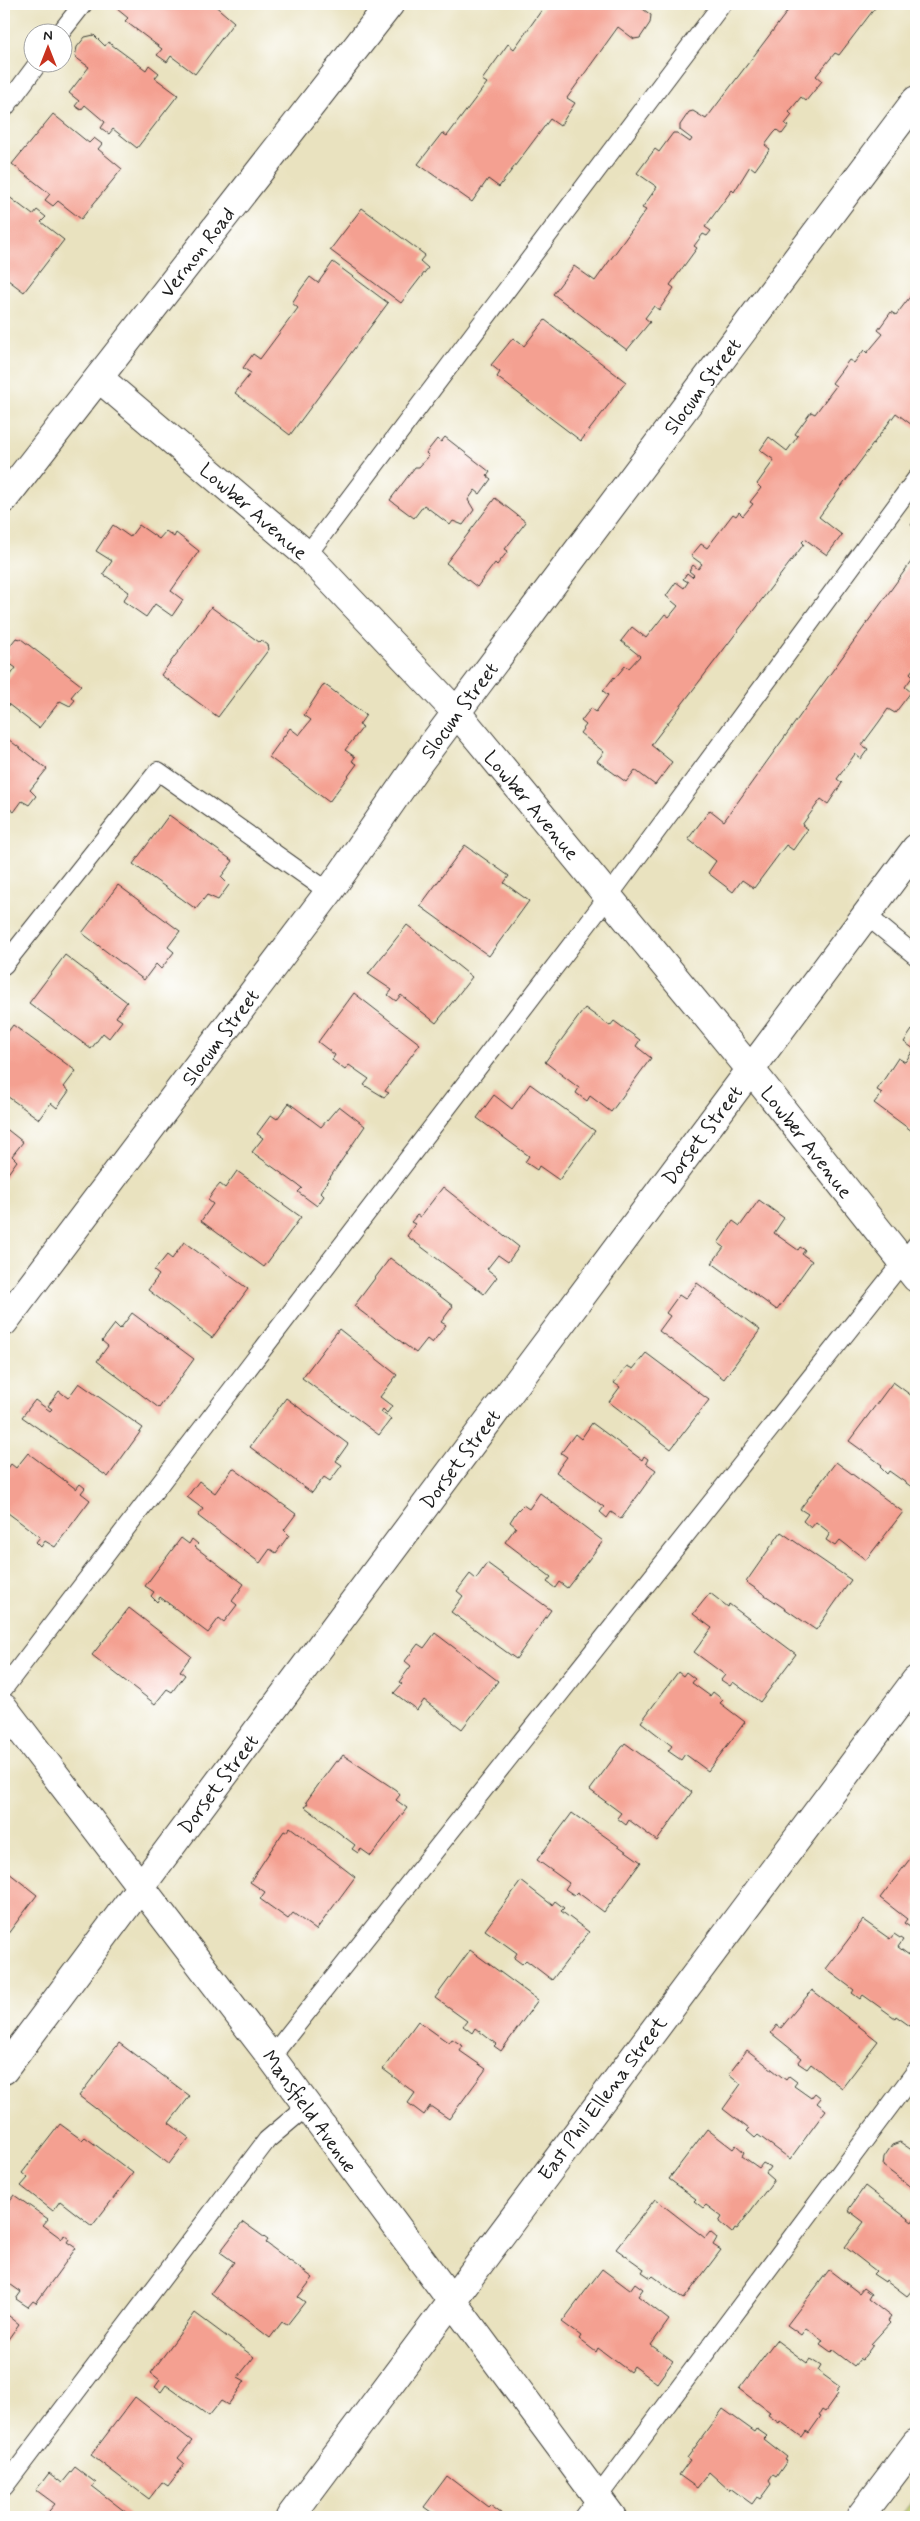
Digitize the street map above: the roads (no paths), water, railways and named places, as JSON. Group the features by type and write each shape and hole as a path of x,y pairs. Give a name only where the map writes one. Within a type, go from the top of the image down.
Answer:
{"street":[{"name":"Vernon Road","path":"4,499 390,4"},
{"name":"Slocum Street","path":"4,1322 329,892 420,761 916,100"},
{"name":"Lowber Avenue","path":"99,378 307,555 457,714 751,1070 912,1261"},
{"name":"Dorset Street","path":"4,2070 916,848"},
{"name":"East Phil Ellena Street","path":"290,2517 916,1680"},
{"name":"Mansfield Avenue","path":"4,1708 271,2057 450,2301 597,2511"},
{"path":"860,2517 916,2443"}],"lane":[{"path":"69,22 83,4"},
{"path":"307,555 722,4"},
{"path":"4,109 32,72"},
{"path":"4,1688 608,897 916,479"},
{"path":"4,964 158,771 329,892"},
{"path":"866,915 916,956"},
{"path":"271,2057 912,1261"},
{"path":"597,2511 916,2071"},
{"path":"4,2487 267,2140 306,2107"}]}
